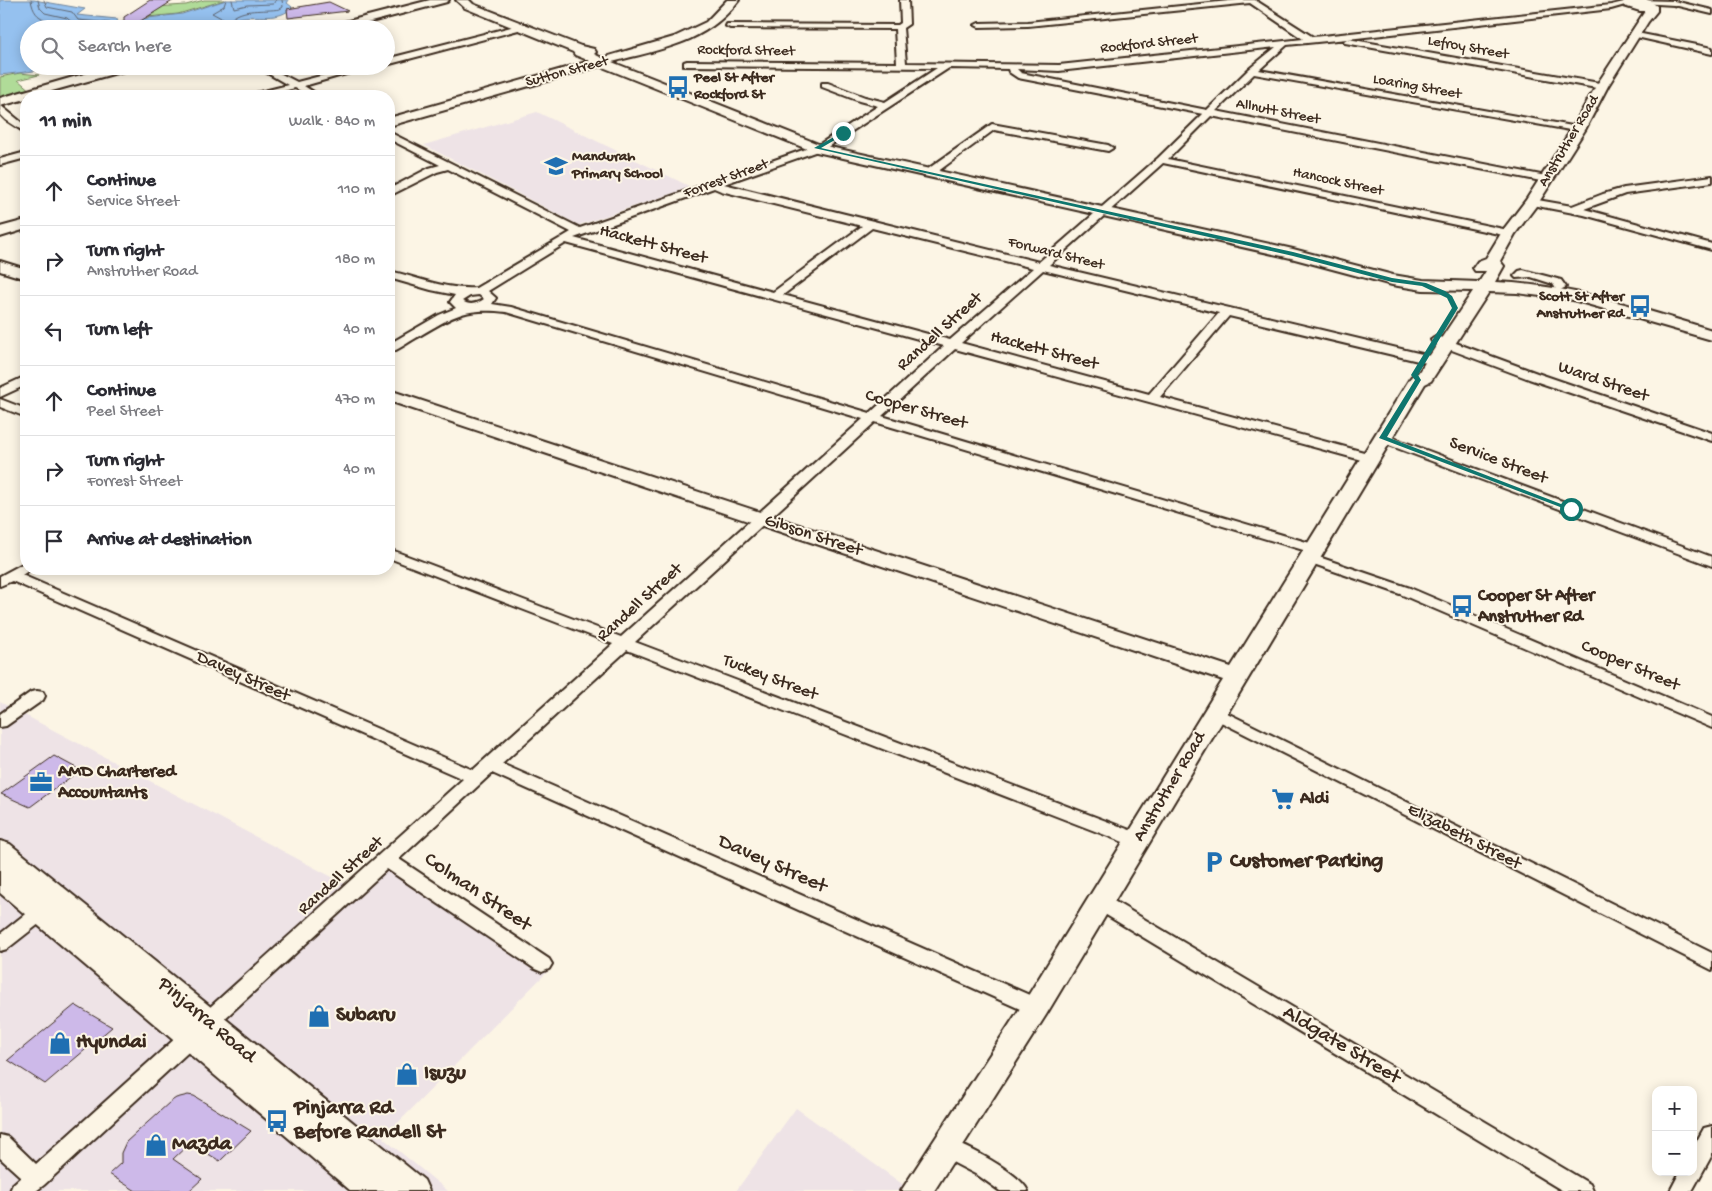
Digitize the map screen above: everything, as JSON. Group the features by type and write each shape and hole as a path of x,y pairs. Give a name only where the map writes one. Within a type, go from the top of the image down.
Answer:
{"main road":[{"path":"352,20 431,0"},
{"path":"365,20 444,0"},
{"path":"462,0 470,6 523,26 577,49 579,52 603,60 619,70 628,71 817,148 1293,254 1392,280 1423,285 1443,292 1450,297 1455,308"},
{"path":"472,0 474,4 490,13"},
{"name":"Sutton Street","path":"658,44 706,20 723,0"},
{"name":"Sutton Street","path":"395,118 691,35 710,24 733,0"},
{"name":"Anstruther Road","path":"918,1191 1036,1007 1432,356 1494,263 1508,233 1533,200 1578,130 1602,86 1643,20 1651,12 1636,3"},
{"path":"49,90 98,75"},
{"path":"55,90 106,75"},
{"path":"0,105 20,99"},
{"path":"0,105 20,100"},
{"path":"0,228 20,222"},
{"path":"0,232 20,226"},
{"path":"1494,263 1527,280 1605,297 1712,331"},
{"path":"0,266 20,272"},
{"path":"1372,274 1525,289 1592,299 1712,336"},
{"path":"1423,285 1479,284 1527,280"},
{"name":"Anstruther Road","path":"1432,356 1455,308 1479,284"},
{"name":"Gibson Street","path":"395,397 1237,677"},
{"name":"Pinjarra Road","path":"0,852 50,906 199,1030 376,1191"},
{"name":"Pinjarra Road","path":"0,876 50,906"},
{"name":"Pinjarra Road","path":"199,1030 412,1191"}],"street":[{"path":"730,26 899,27 904,24 904,0"},
{"path":"979,24 1028,24 1250,0 1311,40"},
{"name":"Rockford Street","path":"688,64 948,65 1058,68 1636,3 1674,3 1712,12"},
{"path":"395,60 523,26"},
{"path":"899,27 902,66"},
{"path":"1635,34 1712,52"},
{"name":"Lefroy Street","path":"1329,38 1602,86"},
{"name":"Randell Street","path":"28,1184 954,344 1161,160 1207,113 1284,44"},
{"name":"Forrest Street","path":"477,292 499,282 564,239 579,232 829,143 948,65"},
{"name":"Allnutt Street","path":"1007,66 1018,75 1546,179"},
{"name":"Loaring Street","path":"1252,71 1578,130"},
{"path":"276,75 304,90"},
{"path":"280,90 337,75"},
{"path":"825,85 887,105"},
{"path":"0,105 5,117 20,126"},
{"path":"929,172 992,128 1000,126 1108,148"},
{"name":"Hackett Street","path":"395,138 579,232"},
{"path":"0,162 20,157"},
{"name":"Hancock Street","path":"1161,160 1508,233"},
{"path":"395,190 434,170 448,166"},
{"path":"1576,209 1623,192 1712,179"},
{"name":"Forward Street","path":"715,184 725,190 1390,352 1432,356"},
{"path":"1533,200 1576,209 1712,247"},
{"path":"776,296 870,226"},
{"name":"Hackett Street","path":"564,239 1370,458"},
{"path":"395,276 435,288 459,298"},
{"name":"Forrest Street","path":"487,300 499,282"},
{"path":"443,317 459,298 477,292 487,300"},
{"path":"459,298 460,305 468,307"},
{"path":"395,345 443,317 487,300"},
{"name":"Cooper Street","path":"487,300 507,309 873,418 1312,553 1712,723"},
{"path":"1152,399 1226,312"},
{"name":"Ward Street","path":"1432,356 1484,359 1712,437"},
{"path":"0,393 20,383"},
{"path":"0,403 20,411"},
{"name":"Service Street","path":"1383,438 1712,562"},
{"name":"Tuckey Street","path":"395,555 1137,840"},
{"path":"5,578 20,569"},
{"name":"Davey Street","path":"5,578 476,778"},
{"path":"0,722 38,696"},
{"name":"Elizabeth Street","path":"1215,712 1712,962"},
{"name":"Davey Street","path":"490,765 1036,1007"},
{"name":"Colman Street","path":"387,860 542,964"},
{"name":"Aldgate Street","path":"1100,902 1582,1191"},
{"path":"0,944 50,906"},
{"path":"1697,1161 1712,1135"},
{"path":"0,1144 28,1184"},
{"path":"945,1147 987,1169 1017,1191"},
{"path":"1681,1191 1689,1176"}],"shaded area":[{"name":"Mandurah Primary School","path":"537,112 691,187 579,225 424,145"},
{"path":"0,702 351,887 387,854 553,966 383,1138 448,1191 0,1191"},
{"path":"796,1108 912,1191 736,1191"}],"green space":[{"path":"204,0 225,0 178,14 148,17 156,12 148,11 155,7 186,5"},
{"path":"20,73 20,75 39,75 18,80 30,90 20,90 20,93 0,98 0,77"}],"water":[{"path":"0,0 34,0 85,9 77,15 117,19 20,20 20,73 0,75"},
{"path":"226,0 289,0 287,3 292,7 287,12 274,16 245,17 236,20 131,20 182,14"}],"building":[{"path":"150,0 174,0 142,20 124,20 124,17"},
{"path":"329,2 348,11 288,18 287,9"},
{"name":"AMD Chartered Accountants","path":"54,756 80,770 30,807 1,794"},
{"name":"Hyundai","path":"75,1005 112,1027 45,1084 8,1060"},
{"name":"Mazda","path":"188,1095 194,1096 251,1131 220,1161 190,1143 173,1159 202,1179 189,1191 136,1191 109,1174 121,1163 121,1153 126,1142 170,1102 176,1098"}],"place":[{"name":"Peel St After Rockford St","path":"678,87"},
{"name":"Mandurah Primary School","path":"556,166"},
{"name":"Scott St After Anstruther Rd","path":"1640,306"},
{"name":"Cooper St After Anstruther Rd","path":"1462,606"},
{"name":"AMD Chartered Accountants","path":"41,782"},
{"name":"Aldi","path":"1283,799"},
{"name":"Customer Parking","path":"1214,862"},
{"name":"Subaru","path":"319,1016"},
{"name":"Hyundai","path":"60,1043"},
{"name":"Isuzu","path":"407,1074"},
{"name":"Pinjarra Rd Before Randell St","path":"277,1121"},
{"name":"Mazda","path":"156,1145"}],"route":[{"path":"843,133 817,148 1293,254 1392,280 1423,285 1443,292 1450,297 1455,308 1415,375 1418,380 1383,438 1571,509"}]}
